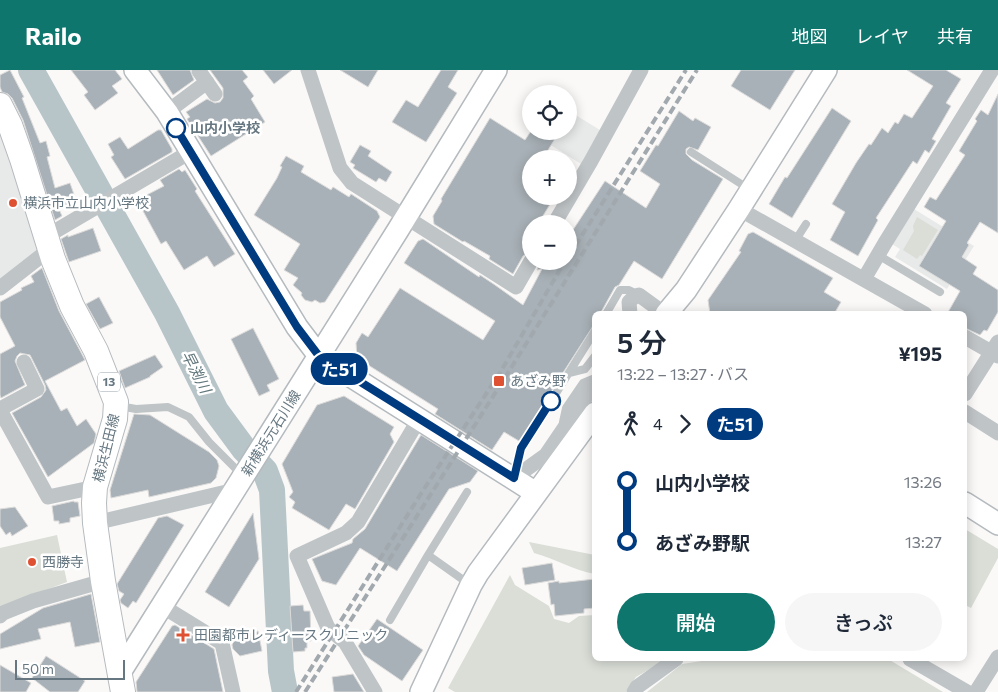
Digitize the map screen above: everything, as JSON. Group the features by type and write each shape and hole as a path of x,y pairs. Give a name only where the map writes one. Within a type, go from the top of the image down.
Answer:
{"main road":[{"name":"横浜生田線","path":"0,105 16,142 48,243 72,306 96,351 113,390 116,405 115,419 95,487 95,523 117,686"}],"street":[{"path":"135,70 167,112 297,327 319,356 536,493"},
{"path":"308,70 340,168 352,182 516,287 526,270"},
{"name":"新横浜元石川線","path":"117,686 162,606 496,70"},
{"path":"668,311 686,290 739,209 826,70"},
{"path":"864,279 992,70"},
{"path":"559,215 591,161 639,71"},
{"path":"167,112 207,82"},
{"path":"0,288 48,243 95,208 190,152"},
{"path":"739,209 920,311"},
{"path":"630,306 652,311"},
{"path":"967,338 996,350 967,391"},
{"path":"24,362 38,389 0,410 48,497 95,487"},
{"path":"514,478 546,455 592,388"},
{"path":"967,413 998,433"},
{"path":"375,692 345,642 328,628 297,556 346,533 358,522 419,420"},
{"path":"425,690 471,586 536,493 591,426"},
{"path":"95,523 241,480"},
{"path":"967,504 998,524"},
{"path":"0,616 33,600 103,581"},
{"path":"162,606 222,643 233,692"},
{"path":"976,692 998,657"},
{"path":"634,692 673,661"},
{"path":"913,661 967,692"}],"lane":[{"path":"691,152 750,190"},
{"path":"795,242 806,224"},
{"path":"878,255 940,292"},
{"path":"608,311 620,290 629,290 630,306"},
{"path":"514,478 521,448 592,336"},
{"path":"569,372 585,369 592,360"},
{"path":"561,434 566,408 583,383 592,379"},
{"path":"116,405 136,409 168,408 189,417 241,480"},
{"path":"390,620 467,492"},
{"path":"428,555 471,586"}],"shaded area":[{"path":"577,116 600,130 581,164 577,161 577,150 559,150 543,140 577,140"},
{"name":"横浜市立山内小学校","path":"0,126 39,250 0,280"},
{"path":"914,209 974,246 947,289 895,257 900,249 892,244"},
{"path":"917,217 938,230 922,256 920,255 917,259 903,250 914,231 913,226"},
{"path":"967,530 998,549 998,558 971,608 967,606"},
{"name":"西勝寺","path":"57,535 67,582 0,607 0,548"},
{"path":"529,542 592,554 592,573 579,570 534,553"},
{"path":"510,575 515,585 549,606 554,619 569,623 579,616 592,615 592,661 664,661 636,677 626,692 455,692 448,688"},
{"path":"702,661 891,661 943,692 647,692 682,664"}],"building":[{"path":"10,70 24,97 22,98 40,143 46,141 50,156 47,157 55,188 70,183 77,203 59,209 62,216 55,220 23,120 12,98 2,92 0,87 0,75"},
{"path":"71,70 115,70 122,79 112,86 118,93 95,110 84,95 88,92"},
{"path":"157,70 190,70 194,80 173,95"},
{"path":"210,70 242,70 248,77 243,81 254,96 251,99 265,122 211,156 187,119 190,117 186,112 207,99 215,103 220,102 223,98 223,88"},
{"path":"263,70 292,70 274,84"},
{"path":"340,70 378,70 368,87"},
{"path":"441,70 458,70 448,87 457,93 426,142 392,122 406,100 418,107"},
{"path":"741,70 795,70 770,110 731,86"},
{"path":"907,70 946,70 961,79 946,103 951,106 932,139 936,141 929,153 925,150 917,164 913,161 876,218 878,220 858,256 830,240 845,212 832,204 856,163 882,128 888,133 895,122 898,124 904,114 912,118 933,86"},
{"path":"998,94 998,233 980,222 967,243 969,245 962,257 977,267 973,274 998,290 998,312 987,331 984,330 980,335 967,329 967,311 949,311 960,291 919,266 946,221 924,207 930,197 936,200 965,155 959,151 977,121 975,119 981,110 988,115"},
{"path":"832,108 851,121 792,218 769,204"},
{"path":"679,111 693,121 695,118 711,127 698,150 689,147 686,149 686,154 692,160 723,179 662,279 634,261 619,285 615,287 602,311 592,311 592,328 519,441 504,432 492,450 435,414 438,409 357,358 356,343 362,333 368,337 400,288 483,340 495,321 404,263 418,241 423,239 523,305 541,270 577,270 577,224 605,181 646,208 660,184 640,171 656,145 658,146"},
{"path":"490,118 522,138 522,140 554,140 548,150 522,150 522,205 550,205 543,215 522,215 522,258 513,274 489,259 490,256 434,224 433,216 442,201 441,199"},
{"path":"161,130 172,152 125,179 111,157 114,155 108,144 120,137 128,149"},
{"path":"360,145 371,151 368,156 392,172 386,182 379,178 376,182 353,168 355,165 350,162"},
{"path":"286,156 304,166 301,172 331,190 333,187 349,197 351,194 377,211 380,217 325,302 305,300 301,295 302,293 293,285 298,278 284,270 300,244 254,215 277,178 282,167 280,166"},
{"path":"179,169 182,172 185,170 197,189 195,191 235,254 214,267 207,256 184,270 166,241 161,244 137,200 164,186 160,180"},
{"path":"93,228 101,251 69,262 61,239 68,235 68,237"},
{"path":"753,232 833,278 824,292 841,302 836,311 710,311 708,300 741,252 739,251 748,234"},
{"path":"42,268 59,311 85,360 45,381 61,411 67,408 77,426 86,419 96,434 94,443 48,477 12,413 41,397 46,390 30,355 20,353 15,361 25,385 1,398 0,395 0,354 15,346 0,317 0,302 34,282 31,276"},
{"path":"99,297 113,323 100,329 86,304"},
{"path":"253,328 279,379 267,385 270,391 259,396 231,339"},
{"path":"155,355 163,367 150,377 125,388 119,371"},
{"path":"344,396 394,427 390,434 394,442 355,509 346,504 329,530 292,508 295,502 289,497 293,492 282,464 317,405"},
{"path":"134,414 150,415 209,452 217,460 219,466 216,478 211,483 149,497 148,490 111,498 110,490"},
{"path":"421,435 478,471 470,482 449,489 397,571 360,548 336,585 322,581 312,559 352,543 353,539 365,529"},
{"path":"74,501 78,502 80,516 70,518 70,522 59,524 59,521 54,521 52,506"},
{"path":"15,507 28,526 12,536 10,532 6,535 0,526 0,509"},
{"path":"253,513 259,559 229,607 205,592"},
{"path":"167,516 184,525 136,603 133,601 128,608 121,603 120,600 124,594 119,591 117,584 158,518"},
{"path":"552,563 555,580 525,585 522,568"},
{"path":"592,579 592,608 584,609 584,613 555,616 554,604 551,605 548,583 559,581 559,583"},
{"path":"91,594 100,642 75,647 70,622 38,629 41,639 0,649 0,634 43,608"},
{"path":"303,605 304,611 310,611 311,641 307,641 305,651 293,652 290,606"},
{"path":"377,619 423,650 402,681 364,655 358,646"},
{"path":"175,625 214,649 223,692 137,692 136,682 172,626"},
{"name":"田園都市レディースクリニック","path":"258,631 262,651 240,656 233,649 232,645 235,636"},
{"path":"46,656 85,681 78,692 50,692 32,678"},
{"path":"0,665 31,683 26,692 0,692"},
{"path":"353,674 364,692 334,692 332,677"}],"waterway":[{"name":"早渕川","path":"31,70 167,313 216,411 244,449 265,471 272,490 281,671 285,692"}],"railway":[{"path":"577,243 686,70"},
{"path":"305,692 506,376 697,70"},
{"path":"296,692 501,371 560,270"}],"bus line":[{"name":"た51","path":"176,128 297,327 319,356 514,478 521,448 551,401"}],"place":[{"name":"山内小学校","path":"176,128"},
{"name":"横浜市立山内小学校","path":"13,203"},
{"name":"あざみ野","path":"499,381"},
{"name":"西勝寺","path":"32,562"},
{"name":"田園都市レディースクリニック","path":"183,635"}]}
